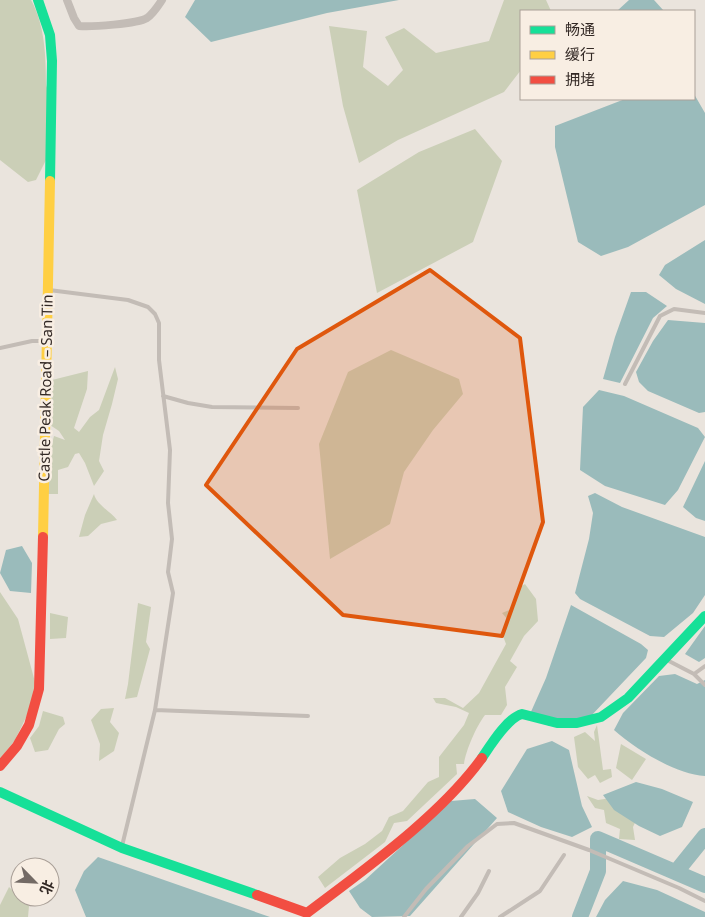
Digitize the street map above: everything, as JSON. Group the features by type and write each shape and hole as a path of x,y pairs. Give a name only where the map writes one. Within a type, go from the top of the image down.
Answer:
{"street":[{"name":"Castle Peak Road – San Tin","path":"0,766 18,746 27,731 34,715 40,688 52,61 50,35 38,0"},
{"path":"67,0 79,26 87,27 146,18 162,0"},
{"path":"0,792 122,848 310,915 371,865 457,788 473,770 491,743 518,715 522,714 557,723 577,724 601,717 628,698 666,660 705,616"}],"lane":[{"path":"47,289 128,300 148,307 159,323 159,360 170,450 168,503 172,539 168,572 173,593 155,710 122,848"},
{"path":"625,384 660,316 674,309 705,313"},
{"path":"0,348 32,341 46,341"},
{"path":"163,396 188,404 212,407 298,408"},
{"path":"666,660 694,674 705,685"},
{"path":"694,674 705,666"},
{"path":"155,710 308,716"},
{"path":"404,917 426,889 468,846 497,824 514,823 589,850 705,901"},
{"path":"500,917 540,891 564,854"},
{"path":"461,917 478,893 488,871"}],"highlighted area":[{"path":"430,270 520,338 543,522 502,636 343,615 206,485 297,349"}],"green space":[{"path":"0,0 31,0 36,10 44,41 49,154 36,180 28,182 0,160"},
{"path":"504,0 546,0 551,10 520,10 520,71 504,92 398,140 359,163 343,106 329,26 367,31 363,67 388,86 403,70 385,37 404,28 436,53 489,41"},
{"path":"475,129 502,161 473,242 377,293 357,190 419,152"},
{"path":"391,350 459,379 463,394 433,430 404,472 390,524 330,559 319,444 348,372"},
{"path":"115,367 118,379 103,435 99,461 104,471 94,486 85,463 79,453 75,454 68,467 58,470 58,494 47,494 47,462 54,436 65,440 59,431 47,423 48,381 88,371 87,389 74,428 79,432 90,417 99,410"},
{"path":"94,494 100,504 117,520 101,524 88,536 79,537 85,515"},
{"path":"525,584 536,599 538,621 524,636 510,661 517,667 505,687 507,705 501,715 485,715 472,739 464,764 456,764 457,774 407,821 394,823 385,842 325,888 318,877 340,858 365,844 382,831 389,817 403,811 428,782 439,777 439,757 464,725 469,713 456,707 436,703 433,698 445,698 463,708 479,693 506,644 503,636 509,621 502,613 514,608 520,587"},
{"path":"0,592 18,619 35,682 31,707 15,740 0,759"},
{"path":"138,603 151,607 146,642 150,649 137,697 125,699 128,684"},
{"path":"50,613 68,617 66,638 50,639"},
{"path":"114,708 110,722 119,733 114,751 99,761 100,744 91,720 101,709"},
{"path":"43,711 63,717 65,724 59,729 48,750 35,752 30,738 39,726"},
{"path":"597,725 603,770 611,769 612,777 600,783 595,775 588,779 578,767 574,737 585,732 595,741 594,732"},
{"path":"621,744 646,759 632,780 616,768"},
{"path":"587,796 598,800 624,796 638,816 633,827 635,840 619,839 620,829 606,823 604,810 595,808"},
{"path":"9,887 10,907 29,907 28,917 0,917 0,905"}],"water":[{"path":"195,0 399,0 327,13 211,42 185,17"},
{"path":"629,0 654,0 663,10 618,10"},
{"path":"695,96 705,113 705,205 628,247 601,256 578,242 555,147 555,126 622,100 695,100"},
{"path":"705,240 705,304 676,289 659,275 665,265"},
{"path":"631,292 646,292 667,306 653,318 620,383 603,379"},
{"path":"668,320 705,323 705,412 699,413 648,391 639,382 636,372 653,341"},
{"path":"599,390 624,396 698,428 705,437 678,490 665,505 605,486 580,470 583,407"},
{"path":"705,461 705,521 696,518 683,507"},
{"path":"595,493 622,507 705,537 705,595 693,613 664,637 650,636 580,599 575,593 589,539 593,513 588,496"},
{"path":"22,546 32,563 31,593 10,591 0,573 6,550"},
{"path":"571,605 641,644 648,650 646,658 589,718 549,726 530,714 546,678"},
{"path":"705,626 705,658 699,662 685,654"},
{"path":"675,674 697,684 705,680 705,776 681,771 657,760 614,730 623,713 659,676"},
{"path":"552,741 569,750 582,806 592,827 572,837 541,827 508,812 501,791 527,749"},
{"path":"636,782 662,789 693,802 682,827 660,836 639,826 614,810 603,795"},
{"path":"475,799 497,818 410,916 372,917 360,908 349,891 365,880 451,801"},
{"path":"98,857 270,917 86,917 75,890 84,871"},
{"path":"623,881 657,890 705,912 705,917 596,917 605,900"}],"waterway":[{"path":"676,872 705,836"},
{"path":"580,917 598,871 598,839 705,885"}],"traffic: fast":[{"path":"38,0 50,35 52,61 50,181"},
{"path":"482,758 505,727 522,714 557,723 577,723 601,717 628,698 705,616"},
{"path":"0,792 122,848 257,895"}],"traffic: slow":[{"path":"43,537 50,181"}],"traffic: jam":[{"path":"0,766 17,746 29,725 39,689 43,537"},
{"path":"257,895 307,913 377,860 423,821 465,780 482,758"}]}
